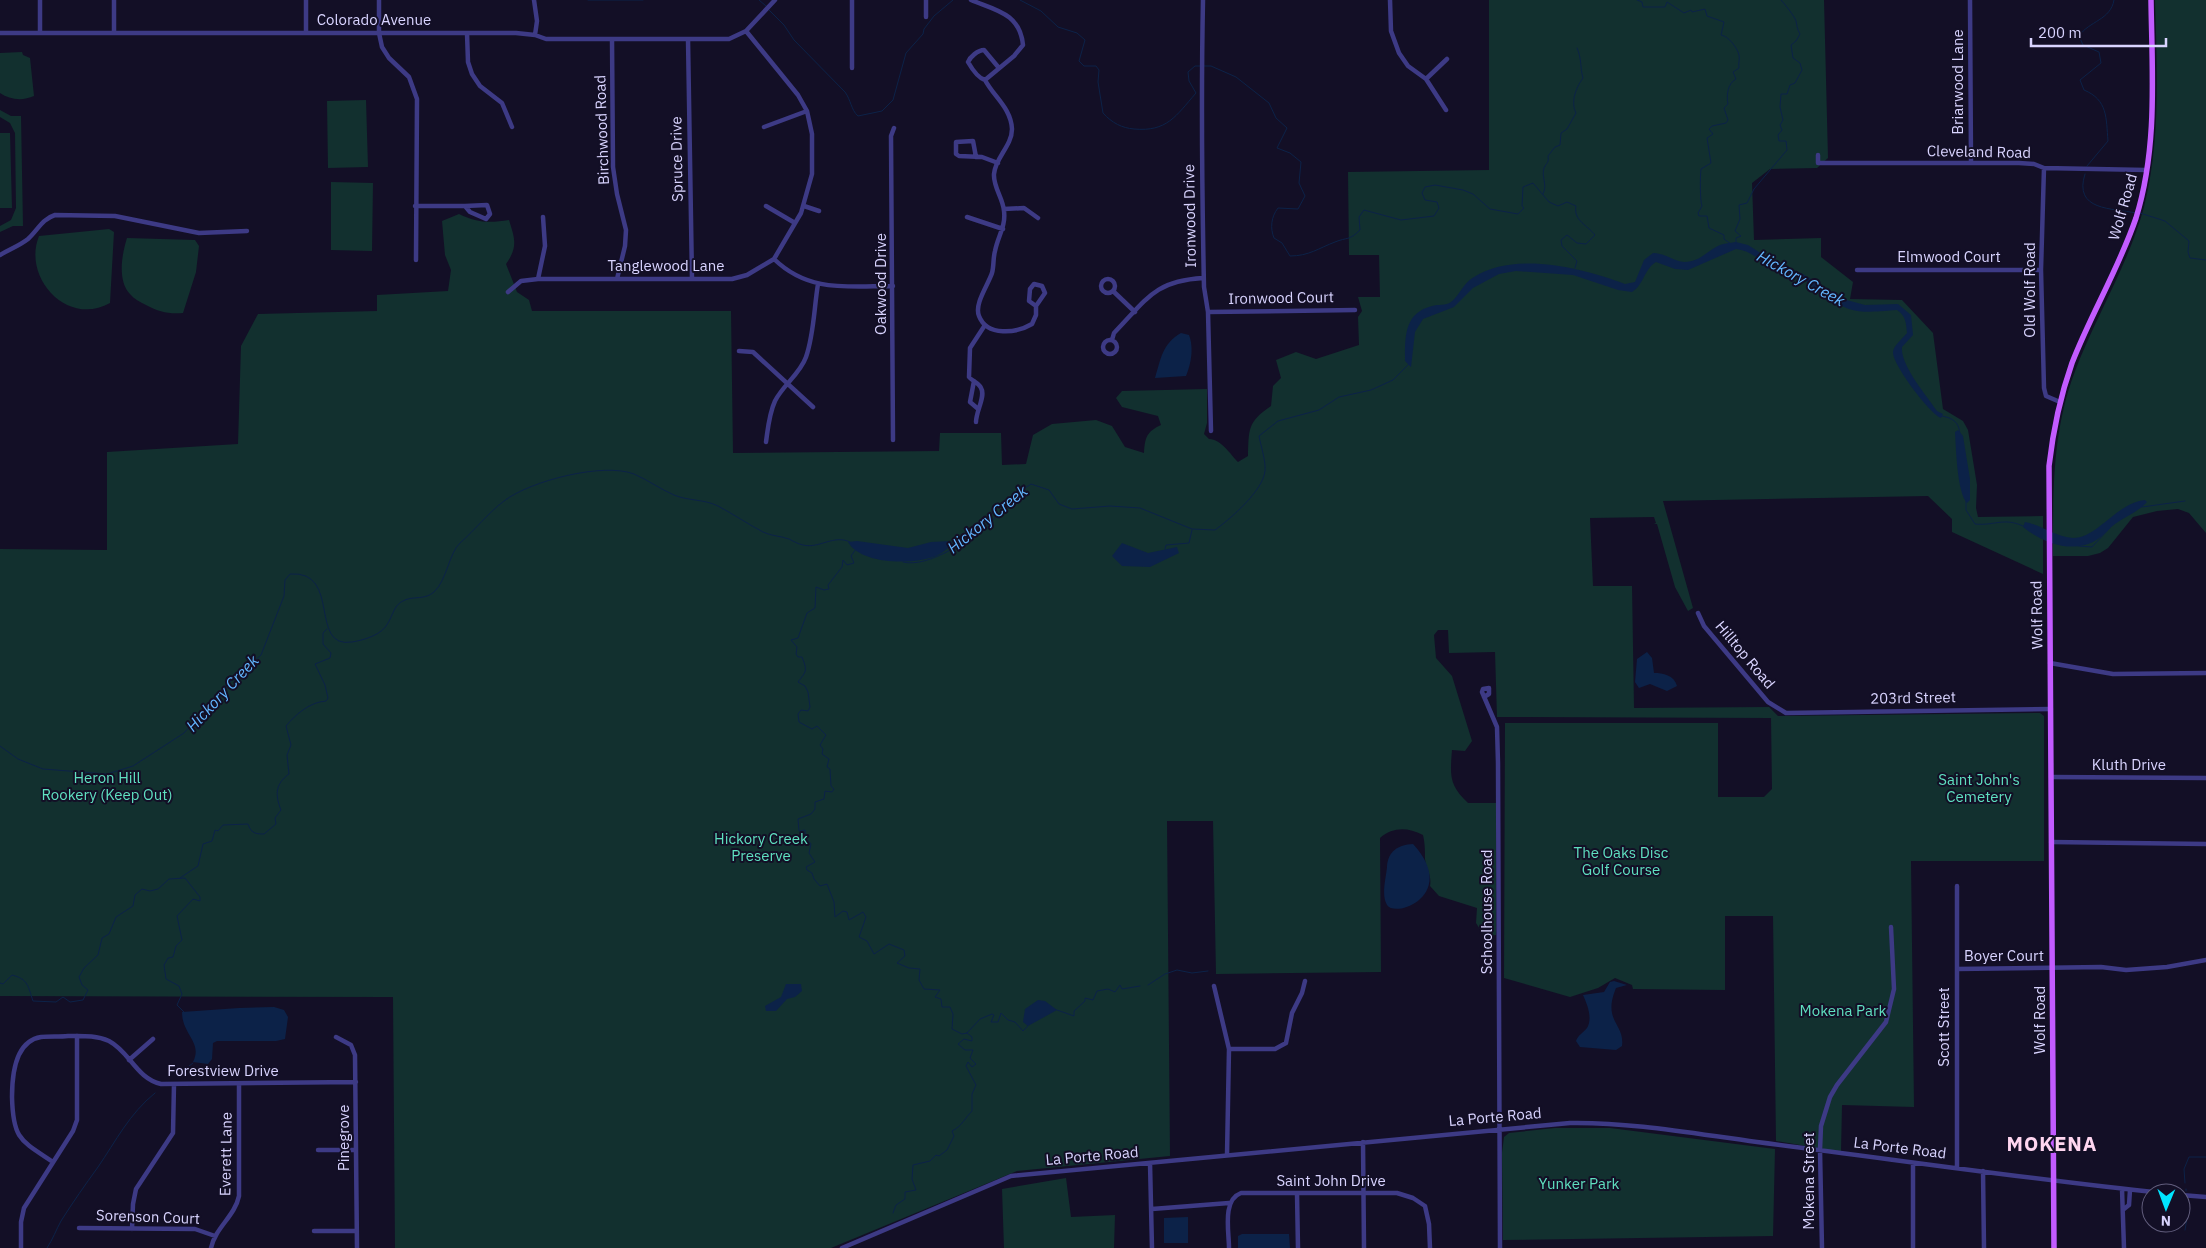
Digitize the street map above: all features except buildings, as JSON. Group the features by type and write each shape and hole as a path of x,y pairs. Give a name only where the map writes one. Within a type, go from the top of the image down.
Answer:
{"main road":[{"name":"Wolf Road","path":"2054,1248 2049,466 2054,426 2073,362 2115,270 2136,218 2146,170 2152,115 2151,0"}],"street":[{"path":"40,0 40,33"},
{"path":"114,0 114,32"},
{"path":"306,0 306,32"},
{"path":"379,0 379,33 382,47 389,58 409,77 417,99 416,260"},
{"path":"534,0 537,21 535,35"},
{"path":"775,0 746,32 798,95 807,112 812,134 812,169 810,187 804,206 774,259 795,276 818,284 893,286"},
{"path":"852,0 852,68"},
{"path":"926,0 926,17"},
{"path":"970,0 1001,11 1022,32 1023,45 1014,56 985,80"},
{"name":"Ironwood Drive","path":"1203,0 1204,40 1201,117 1203,278 1208,312 1211,432"},
{"path":"1390,0 1391,31 1399,54 1408,66 1426,80 1446,110"},
{"name":"Briarwood Lane","path":"1970,0 1971,163"},
{"name":"Colorado Avenue","path":"0,33 467,33 535,35 546,39 729,39 746,32"},
{"path":"467,33 468,62 472,74 480,86 502,103 512,128"},
{"name":"Birchwood Road","path":"612,39 613,167 617,194 626,230 625,246 617,278"},
{"name":"Spruce Drive","path":"688,39 692,279"},
{"path":"999,68 984,50 980,50 969,59 968,63 981,79 985,80 1010,117 1012,131 1007,147 994,173 994,182 1004,209 1004,229 995,250 989,284 979,304 978,315 985,325 1003,332 1023,330 1032,324 1036,315 1036,306 1046,293 1042,286 1034,284 1031,286 1029,301 1036,306"},
{"path":"1426,80 1447,59"},
{"path":"764,127 807,112"},
{"name":"Oakwood Drive","path":"893,440 893,286 890,136 894,128"},
{"path":"976,157 973,141 956,142 957,155 976,157 998,163"},
{"name":"Cleveland Road","path":"1818,155 1818,164 2019,163 2034,164 2044,168 2146,170"},
{"name":"Old Wolf Road","path":"2044,168 2041,270 2044,388 2046,396 2060,402"},
{"path":"415,206 487,205 490,214 486,218 481,218 466,206"},
{"path":"766,206 795,222"},
{"path":"804,206 819,211"},
{"path":"1004,209 1024,208 1038,218"},
{"path":"0,255 18,246 30,237 47,218 55,215 115,216 199,233 247,231"},
{"path":"538,279 545,246 543,217"},
{"path":"967,217 1004,229"},
{"name":"Tanglewood Lane","path":"508,292 521,281 538,279 732,279 754,271 774,259"},
{"name":"Elmwood Court","path":"1857,270 2041,270"},
{"path":"1112,340 1114,333 1152,294 1167,284 1203,278"},
{"path":"766,442 769,417 776,399 802,367 810,344 818,284"},
{"path":"1113,291 1135,312"},
{"name":"Ironwood Court","path":"1208,312 1355,310"},
{"path":"976,422 977,408 981,403 982,394 980,386 969,377 970,348 985,325"},
{"path":"739,351 753,352 813,407"},
{"path":"974,381 970,402 977,408"},
{"name":"Hilltop Road","path":"1698,613 1704,626 1768,702 1777,710"},
{"path":"2050,663 2113,674 2206,673"},
{"name":"Schoolhouse Road","path":"1484,697 1497,727 1500,1248"},
{"name":"203rd Street","path":"1777,710 1786,713 2051,709"},
{"name":"Kluth Drive","path":"2051,777 2206,778"},
{"path":"2051,842 2206,844"},
{"name":"Scott Street","path":"1956,886 1957,1168"},
{"name":"Mokena Street","path":"1822,1248 1821,1126 1830,1097 1853,1062 1883,1027 1889,1014 1894,989 1891,926"},
{"name":"Boyer Court","path":"1957,969 2101,967 2126,970 2167,967 2206,960"},
{"path":"1229,1049 1275,1049 1286,1043 1292,1013 1302,993 1305,981"},
{"path":"1214,986 1229,1049 1227,1155"},
{"path":"21,1248 21,1222 24,1208 73,1131 77,1120 77,1036"},
{"name":"Forestview Drive","path":"53,1162 25,1143 14,1130 13,1070 16,1061 29,1042 40,1037 96,1037 110,1042 150,1080 174,1084 356,1082"},
{"name":"Pinegrove","path":"336,1037 352,1046 354,1050 356,1082 357,1248"},
{"path":"129,1060 153,1039"},
{"path":"132,1229 132,1204 136,1189 172,1133 174,1084"},
{"name":"Everett Lane","path":"211,1248 215,1236 235,1209 239,1196 239,1084"},
{"name":"La Porte Road","path":"842,1248 1011,1176 1570,1123 1606,1123 1820,1150 1913,1164 2141,1191"},
{"path":"1363,1142 1364,1248"},
{"path":"318,1150 356,1150"},
{"path":"1150,1163 1152,1248"},
{"path":"1913,1164 1913,1248"},
{"path":"1983,1171 1984,1248"},
{"path":"2122,1189 2124,1248"},
{"path":"2124,1209 2129,1205 2130,1190"},
{"name":"Saint John Drive","path":"1229,1204 1235,1195 1241,1193 1397,1193 1413,1198 1425,1206 1429,1224 1430,1248"},
{"path":"1297,1193 1298,1248"},
{"path":"2191,1196 2206,1197"},
{"path":"1152,1209 1229,1204 1229,1248"},
{"name":"Sorenson Court","path":"79,1228 195,1229 215,1236"},
{"path":"314,1231 357,1231"}],"green space":[{"name":"Hickory Creek Preserve","path":"1489,0 1824,0 1828,158 1817,168 1770,169 1752,183 1754,240 1821,238 1821,257 1853,282 1850,299 1902,300 1933,333 1943,409 1963,421 1968,430 1977,485 1976,508 1978,517 2043,516 2043,574 1952,532 1952,519 1928,496 1663,501 1693,608 1688,611 1675,587 1657,524 1654,524 1656,523 1654,517 1590,518 1593,586 1632,586 1634,708 1769,707 1778,716 2040,713 2044,716 2044,861 1911,861 1914,1107 1842,1105 1841,1152 1776,1141 1773,916 1725,916 1725,990 1633,989 1632,985 1615,978 1598,988 1570,997 1504,978 1505,723 1718,723 1718,797 1764,797 1772,789 1771,718 1497,717 1495,652 1449,653 1448,630 1438,630 1434,635 1436,658 1452,676 1472,741 1465,751 1452,750 1452,779 1457,791 1468,803 1496,803 1496,935 1485,937 1476,923 1477,908 1439,896 1430,886 1423,835 1400,829 1385,834 1380,838 1381,972 1216,974 1213,821 1167,821 1170,1156 1017,1171 831,1248 395,1248 393,997 0,996 0,549 107,550 107,452 238,444 241,346 258,314 377,311 377,295 448,291 451,270 445,255 442,221 459,214 484,222 509,220 513,232 514,248 506,264 517,292 529,300 532,311 731,311 733,453 939,451 940,433 1001,433 1002,465 1026,464 1033,435 1052,424 1096,420 1112,426 1125,447 1144,453 1147,436 1152,430 1161,425 1158,416 1122,407 1116,398 1122,391 1207,389 1207,423 1204,434 1209,439 1221,444 1238,462 1248,456 1249,433 1253,422 1271,406 1273,386 1281,378 1276,360 1296,352 1316,359 1359,345 1358,317 1362,311 1358,297 1380,297 1379,255 1349,255 1348,172 1489,170"},
{"path":"2155,0 2206,0 2206,533 2189,513 2178,509 2157,511 2133,517 2108,548 2100,553 2088,556 2053,556 2055,464 2061,419 2082,353 2137,229 2149,181 2157,104"},
{"path":"22,52 23,55 30,58 34,96 17,99 0,93 0,53"},
{"path":"366,100 368,167 328,168 327,101"},
{"path":"0,110 11,116 21,116 23,226 13,226 0,232 0,226 11,220 16,208 15,133 10,123 0,117"},
{"path":"0,133 10,133 12,208 0,208"},
{"path":"331,182 373,183 372,251 331,250"},
{"path":"109,229 114,232 110,303 94,309 79,309 65,303 52,294 43,282 37,268 35,252 39,236"},
{"path":"127,238 195,240 199,246 196,272 183,313 168,313 155,309 137,300 130,294 123,282 122,274 122,259"},
{"name":"Yunker Park","path":"1555,1128 1610,1128 1775,1149 1773,1236 1503,1240 1502,1153 1504,1137 1509,1133"},
{"path":"1066,1178 1071,1217 1115,1215 1114,1248 1004,1248 1002,1189"}],"water":[{"path":"1736,242 1748,245 1778,264 1803,274 1843,299 1865,305 1898,304 1911,315 1913,335 1902,347 1905,362 1937,411 1943,414 1941,418 1929,408 1912,388 1894,358 1893,352 1895,347 1907,333 1905,320 1900,312 1897,310 1863,312 1839,305 1817,291 1806,281 1777,271 1751,254 1736,249 1688,270 1675,269 1656,262 1632,292 1618,290 1573,275 1516,271 1499,274 1473,288 1454,307 1423,319 1415,332 1411,367 1405,361 1406,335 1411,320 1416,314 1432,306 1449,303 1470,280 1490,269 1509,265 1549,265 1589,272 1625,284 1635,282 1644,260 1653,253 1689,262 1698,259 1718,246"},
{"path":"1181,333 1189,335 1192,351 1186,376 1155,378 1166,347"},
{"path":"1958,430 1963,436 1970,479 1970,500 1967,503 1961,490 1958,469 1955,432"},
{"path":"2145,500 2147,502 2136,511 2089,544 2079,546 2059,545 2040,538 2023,527 2025,522 2073,538 2091,532 2125,507"},
{"path":"857,541 908,548 931,542 951,541 952,544 936,556 902,562 876,559 864,555 855,550 848,542"},
{"path":"1122,543 1148,553 1177,547 1179,553 1150,567 1122,566 1112,556"},
{"path":"1647,652 1652,658 1654,673 1671,677 1677,686 1667,691 1650,684 1639,688 1635,682 1637,659"},
{"path":"1413,844 1425,862 1430,877 1427,889 1421,899 1411,905 1393,908 1387,905 1384,896 1389,857 1398,847"},
{"path":"1614,981 1627,985 1616,988 1611,1008 1622,1038 1622,1046 1616,1050 1580,1047 1576,1041 1589,1024 1589,1011 1583,995 1604,992 1610,982"},
{"path":"786,984 801,984 802,991 795,997 787,999 776,1011 766,1011 765,1006 781,997"},
{"path":"1038,1000 1045,1001 1057,1010 1028,1026 1023,1022 1025,1009"},
{"path":"274,1007 284,1010 288,1017 285,1039 276,1041 217,1041 213,1043 212,1059 208,1064 193,1062 196,1049 185,1027 182,1012"},
{"path":"1188,1217 1188,1243 1164,1243 1164,1218"},
{"path":"1242,1234 1289,1234 1290,1248 1238,1248 1238,1236"}],"waterway":[{"path":"588,0 643,0"},
{"path":"759,0 766,6"},
{"path":"768,9 784,25 794,40 845,92 858,116 882,111 893,100 906,53 923,34 924,29 934,16 953,0"},
{"path":"1020,0 1041,11 1058,27 1077,33 1085,40 1079,61 1084,66 1096,66 1099,70 1098,82 1103,113 1110,120 1121,126 1145,129 1155,128 1170,121 1196,93 1189,81 1188,72 1195,66 1211,66 1236,77 1269,103 1276,118 1287,128 1277,148 1290,153 1301,162 1299,183 1305,196 1298,209 1278,208 1272,223 1274,238 1282,243 1290,256 1308,253 1353,236 1360,230 1359,217 1364,210 1401,220 1434,216 1439,208 1437,202 1425,200 1422,193 1425,187 1435,185 1463,190 1473,194 1490,209 1518,214 1524,208 1522,206 1523,187 1533,183 1549,202 1558,206 1567,202 1576,206 1579,219 1595,235 1586,244 1577,243 1567,235 1561,240 1562,246 1577,261 1575,268"},
{"path":"1637,0 1642,2 1643,7 1665,7 1667,2 1684,13 1691,10 1692,12 1705,9 1707,16 1724,22 1721,35 1729,40 1738,52 1739,68 1733,72 1736,79 1729,86 1728,104 1724,108 1728,120 1726,123 1712,126 1709,129 1713,134 1707,138 1711,163 1701,169 1700,188 1702,206 1698,213 1699,216 1707,216 1709,228 1724,235 1724,239 1731,244"},
{"path":"1736,243 1736,238 1741,236 1735,231 1740,219 1739,205 1747,203 1754,189 1787,150 1786,141 1779,141 1778,135 1782,130 1780,125 1783,120 1780,107 1781,94 1787,94 1790,85 1795,83 1802,70 1800,63 1793,58 1791,45 1800,34 1795,19 1781,0"},
{"path":"2087,166 2108,141 2106,117 2102,104 2092,94 2084,90 2080,80 2101,63 2099,52 2083,45 2079,36 2109,12 2114,0"},
{"path":"1543,194 1545,187 1543,171 1548,161 1548,156 1555,147 1560,145 1561,133 1567,129 1576,113 1574,99 1583,78 1577,48"},
{"path":"2085,174 2083,186 2085,195 2090,201 2097,206 2136,213"},
{"path":"2140,213 2165,221 2189,241 2188,252 2190,258 2206,260"},
{"name":"Hickory Creek","path":"903,562 926,561 964,542 987,525 1015,496 1031,484 1049,490 1059,504 1072,509 1110,506 1140,508 1192,529 1215,530 1245,504 1263,479 1265,463 1259,436 1278,421 1319,410 1339,397 1371,390 1393,380 1409,364"},
{"name":"Hickory Creek","path":"1942,416 1955,421 1960,434"},
{"name":"Hickory Creek","path":"0,746 18,759 43,769 107,774 133,766 184,733 226,685 261,655 284,596 285,580 290,574 306,576 315,584 321,596 331,634 339,641 352,642 367,638 382,631 401,602 427,596 434,592 442,581 456,547 504,501 531,487 567,476 604,470 634,474 674,495 713,504 763,532 789,539 801,545 809,546 832,540 850,542"},
{"name":"Hickory Creek","path":"1966,500 1966,510 1975,524 2010,522 2023,526"},
{"name":"Hickory Creek","path":"2142,507 2185,501"},
{"name":"Hickory Creek","path":"2078,546 2092,547 2110,528"},
{"path":"1165,549 1166,545 1189,543 1192,530"},
{"path":"856,549 851,556 854,563 847,565 843,560 842,567 828,585 829,589 824,590 816,587 815,608 807,613 798,638 791,640 797,647 796,654 798,657 802,657 805,666 804,673 798,682 805,686 808,692 810,707 808,711 801,710 798,714 799,722 812,729 817,726 826,735 820,745 823,749 822,754 829,759 827,767 830,769 831,786 834,789 832,792 825,791 824,799 815,802 815,809 811,814 798,819 799,831 805,830 806,838 811,844 809,853 815,862 806,867 807,870 812,873 820,886 827,884 834,902 835,917 843,911 847,912 849,920 863,912 866,917 859,937 867,941 874,954 889,944 904,950 905,956 897,963 909,968 920,969 919,980 924,989 940,990 935,997 941,999 942,1007 950,1007 953,1014 952,1029 962,1034 967,1033 980,1019 992,1014 994,1015 991,1022 998,1022 1001,1013 1008,1020 1015,1022 1023,1031 1028,1026"},
{"path":"180,878 198,866 203,844 212,841 215,830 218,831 223,825 248,824 254,832 264,834 276,824 275,818 281,810 277,795 279,786 289,774 287,755 291,745 286,726 304,709 326,701 328,698 325,685 315,664 330,658 331,653 323,644 323,633 327,629"},
{"path":"0,983 3,984 12,975 21,979 27,984 33,1001 56,1002 63,997 70,1002 83,1000 88,990 82,985 79,977 84,968 98,955 102,938 109,934 116,917 133,906 135,895 142,889 150,891 158,889 169,879 185,878 200,897 200,901 193,899 177,916 182,940 176,946 173,957 168,958 164,965 166,979 179,986 182,994 177,1005 184,1012"},
{"path":"1148,985 1165,974 1177,970 1192,973 1208,971"},
{"path":"1057,1010 1074,1016 1074,1011 1085,1001 1085,998 1093,1000 1097,991 1108,989 1115,992 1120,985 1122,989 1140,986"},
{"path":"893,1213 896,1205 905,1199 905,1192 916,1190 912,1179 913,1165 930,1161 936,1155 939,1156 947,1150 954,1136 952,1131 972,1111 972,1094 976,1085 966,1066 968,1062 972,1067 976,1064 970,1058 973,1050 965,1050 958,1044 964,1039 972,1041 972,1037 967,1033"},
{"path":"180,1073 193,1063"},
{"path":"47,1248 61,1221 124,1128 155,1093"},
{"path":"2185,1183 2184,1169 2189,1157 2206,1157"}],"district":[{"name":"MOKENA","path":"2052,1144"}],"park label":[{"name":"Heron Hill Rookery (Keep Out)","path":"107,786"},
{"name":"Saint John's Cemetery","path":"1979,788"},
{"name":"The Oaks Disc Golf Course","path":"1621,862"},
{"name":"Mokena Park","path":"1843,1011"}]}
